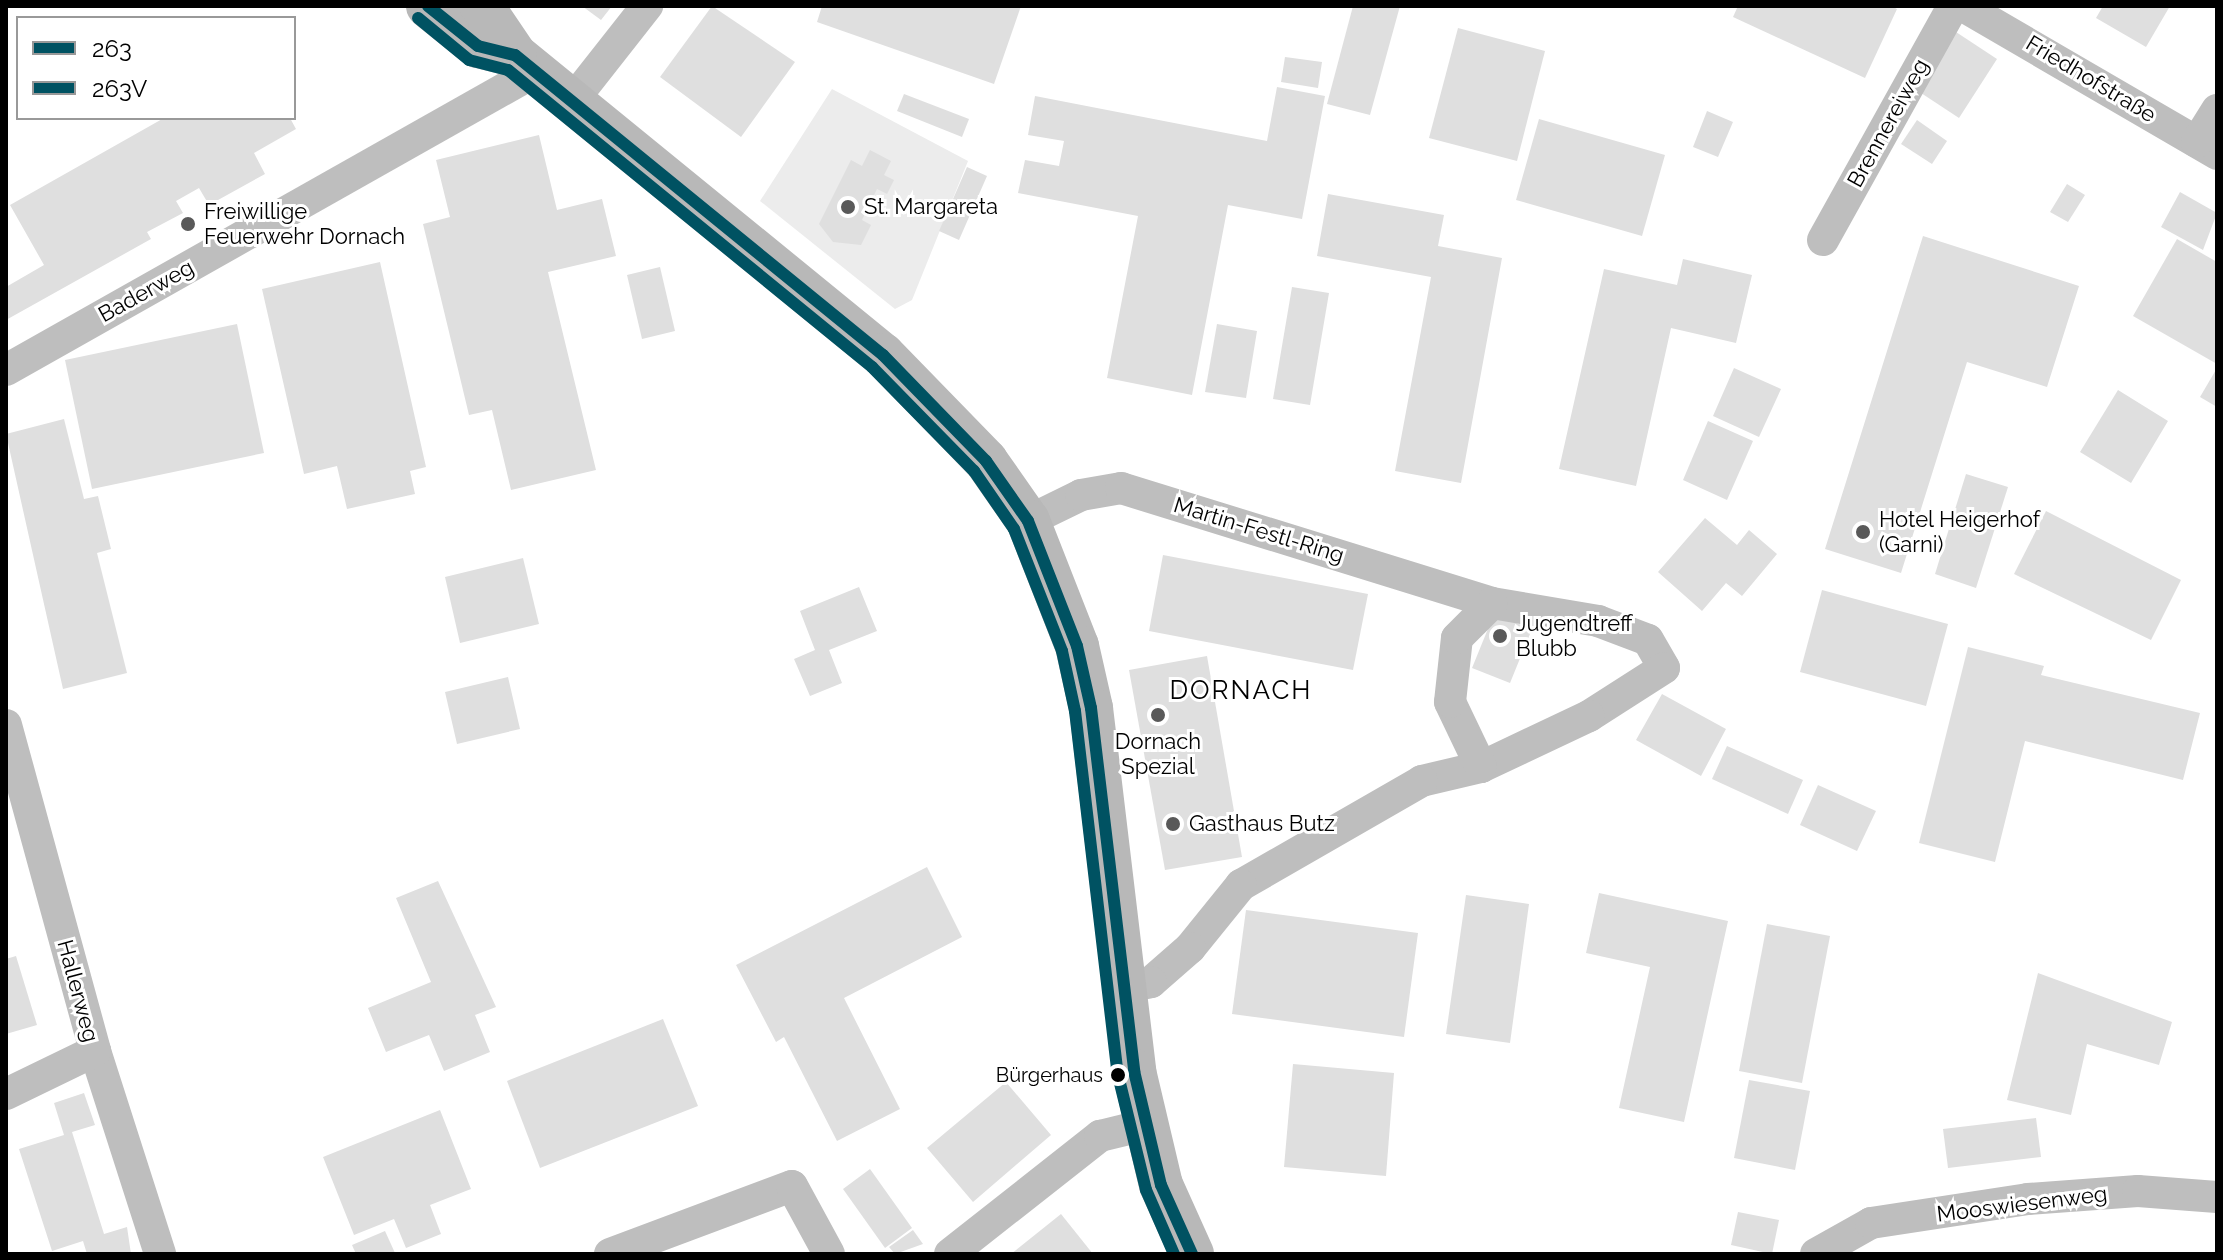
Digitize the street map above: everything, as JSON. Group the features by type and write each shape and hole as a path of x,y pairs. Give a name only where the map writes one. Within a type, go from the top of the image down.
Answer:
{"street":[{"path":"428,6 478,46 526,63"},
{"path":"482,6 526,63 935,403 1028,521 1077,646 1091,708 1124,988 1145,1125 1161,1185 1192,1254"},
{"path":"573,100 647,6"},
{"name":"Brennereiweg","path":"1823,240 1953,6"},
{"name":"Friedhofstraße","path":"1963,6 2207,148"},
{"name":"Baderweg","path":"6,370 526,63"},
{"path":"2207,148 2217,110"},
{"name":"Martin-Festl-Ring","path":"1028,521 1081,495 1121,488 1492,603 1598,621 1648,640 1664,668 1589,716 1481,767 1422,781 1241,885 1151,982 1124,988"},
{"path":"1481,767 1450,702 1457,638 1492,603"},
{"name":"Hallerweg","path":"6,725 95,1051 160,1254"},
{"path":"6,1094 95,1051"},
{"path":"950,1254 1100,1136 1145,1125"},
{"path":"610,1254 792,1186 829,1254"},
{"name":"Mooswiesenweg","path":"1829,1249 1871,1223 2028,1199 2138,1191 2217,1197"}],"shaded area":[{"path":"832,89 968,161 912,300 895,309 760,201"}],"building":[{"path":"582,6 612,6 601,20"},
{"path":"712,6 795,62 741,137 660,77"},
{"path":"822,6 1021,6 994,84 817,22"},
{"path":"1353,6 1400,6 1370,115 1327,104"},
{"path":"1738,6 1891,6 1897,9 1865,78 1733,17"},
{"path":"2103,6 2170,6 2146,47 2096,18"},
{"path":"1458,28 1545,51 1517,161 1429,138"},
{"path":"1956,32 1997,59 1959,118 1918,91"},
{"path":"1285,57 1322,62 1318,88 1281,82"},
{"path":"1277,87 1325,96 1302,219 1228,205 1192,395 1107,378 1138,216 1018,193 1025,160 1059,166 1064,141 1028,135 1035,96 1267,141"},
{"path":"904,94 969,119 962,137 897,111"},
{"path":"1707,111 1733,122 1718,157 1693,147"},
{"path":"1539,119 1665,155 1642,236 1516,200"},
{"path":"160,120 291,120 296,129 254,153 265,174 209,205 199,188 176,201 183,213 147,232 151,239 6,320 6,287 44,265 10,205"},
{"path":"1917,120 1947,141 1932,164 1901,144"},
{"path":"539,135 557,210 602,199 616,256 548,272 596,470 511,490 492,410 469,415 423,224 450,217 436,160"},
{"name":"St. Margareta","path":"870,150 891,161 884,175 894,180 887,194 877,189 862,220 871,225 861,245 833,242 819,224 851,160 862,166"},
{"path":"967,167 987,176 959,240 939,231"},
{"path":"2067,184 2085,195 2068,222 2050,212"},
{"path":"2180,192 2217,213 2203,250 2161,227"},
{"path":"1328,194 1444,215 1438,246 1502,258 1461,483 1395,471 1431,277 1317,256"},
{"path":"1923,236 2079,286 2047,387 1967,362 1901,573 1825,549"},
{"path":"2177,239 2217,262 2217,364 2133,316"},
{"path":"1683,259 1752,275 1736,343 1671,328 1636,486 1559,469 1604,269 1677,285"},
{"path":"380,262 426,467 410,471 415,494 347,509 337,466 304,474 262,289"},
{"path":"660,267 675,331 642,339 627,275"},
{"path":"1292,287 1329,293 1310,405 1273,399"},
{"path":"237,324 264,453 92,489 65,360"},
{"path":"1217,324 1257,331 1246,398 1205,392"},
{"path":"1734,368 1781,389 1759,437 1713,416"},
{"path":"2217,368 2217,407 2200,397"},
{"path":"2118,390 2168,421 2131,483 2080,452"},
{"path":"64,419 84,499 98,496 111,549 97,553 127,673 63,689 6,434"},
{"path":"1708,421 1753,441 1727,500 1683,480"},
{"path":"1966,474 2008,487 1976,588 1935,574"},
{"path":"2046,511 2181,580 2151,640 2014,574"},
{"path":"1705,518 1737,545 1749,530 1777,554 1742,596 1726,583 1702,611 1658,572"},
{"path":"1163,555 1368,594 1353,670 1149,631"},
{"path":"523,558 539,624 460,643 445,577"},
{"path":"859,587 877,631 829,650 842,683 810,696 794,659 815,650 800,611"},
{"path":"1822,590 1948,624 1926,706 1800,672"},
{"path":"1494,614 1532,629 1510,683 1472,668"},
{"path":"1968,647 2044,666 2041,675 2200,713 2183,780 2025,741 1995,862 1919,843"},
{"path":"1207,656 1242,857 1165,870 1129,670"},
{"path":"508,677 520,729 457,744 445,692"},
{"path":"1662,694 1726,729 1701,776 1636,740"},
{"path":"1727,746 1803,780 1788,814 1712,779"},
{"path":"1818,785 1876,811 1857,851 1800,825"},
{"path":"927,867 962,937 844,998 900,1109 837,1141 784,1037 776,1042 736,965"},
{"path":"438,881 496,1007 475,1015 490,1052 444,1071 429,1035 386,1052 368,1008 431,982 396,898"},
{"path":"1599,893 1728,921 1684,1122 1619,1108 1650,967 1586,953"},
{"path":"1466,895 1529,904 1510,1043 1446,1034"},
{"path":"1246,910 1418,933 1404,1037 1232,1014"},
{"path":"1767,924 1830,936 1802,1083 1739,1071"},
{"path":"16,956 37,1025 6,1034 6,959"},
{"path":"2038,973 2172,1022 2159,1065 2087,1044 2071,1115 2007,1100"},
{"path":"663,1019 698,1106 540,1168 507,1081"},
{"path":"1293,1064 1394,1073 1386,1176 1284,1167"},
{"path":"1749,1080 1810,1091 1795,1170 1734,1158"},
{"path":"1006,1082 1051,1135 973,1202 927,1148"},
{"path":"84,1093 95,1125 72,1132 104,1234 127,1227 131,1254 87,1254 83,1241 52,1251 19,1149 64,1135 54,1103"},
{"path":"440,1110 471,1189 430,1205 441,1234 406,1248 394,1219 354,1235 323,1157"},
{"path":"2036,1118 2041,1157 1948,1168 1943,1129"},
{"path":"870,1169 912,1228 885,1248 843,1189"},
{"path":"1738,1212 1779,1220 1772,1254 1731,1245"},
{"path":"1061,1214 1093,1254 1011,1254"},
{"path":"913,1230 923,1244 895,1254 889,1247"},
{"path":"385,1231 395,1253 356,1254 352,1245"}],"transit line":[{"name":"263","path":"428,6 478,46 515,55 883,355 986,461 1028,521 1077,646 1091,708 1134,1071 1161,1185 1192,1254"},
{"name":"263V","path":"418,18 469,60 508,70 872,367 974,471 1014,529 1062,651 1075,711 1118,1075 1146,1190 1174,1254"}],"place":[{"name":"St. Margareta","path":"848,207"},
{"name":"Freiwillige Feuerwehr Dornach","path":"188,224"},
{"name":"Hotel Heigerhof (Garni)","path":"1863,532"},
{"name":"Jugendtreff Blubb","path":"1500,636"},
{"name":"Dornach Spezial","path":"1158,715"},
{"name":"Gasthaus Butz","path":"1173,824"},
{"name":"Bürgerhaus","path":"1118,1075"}],"district":[{"name":"DORNACH","path":"1241,691"}]}
